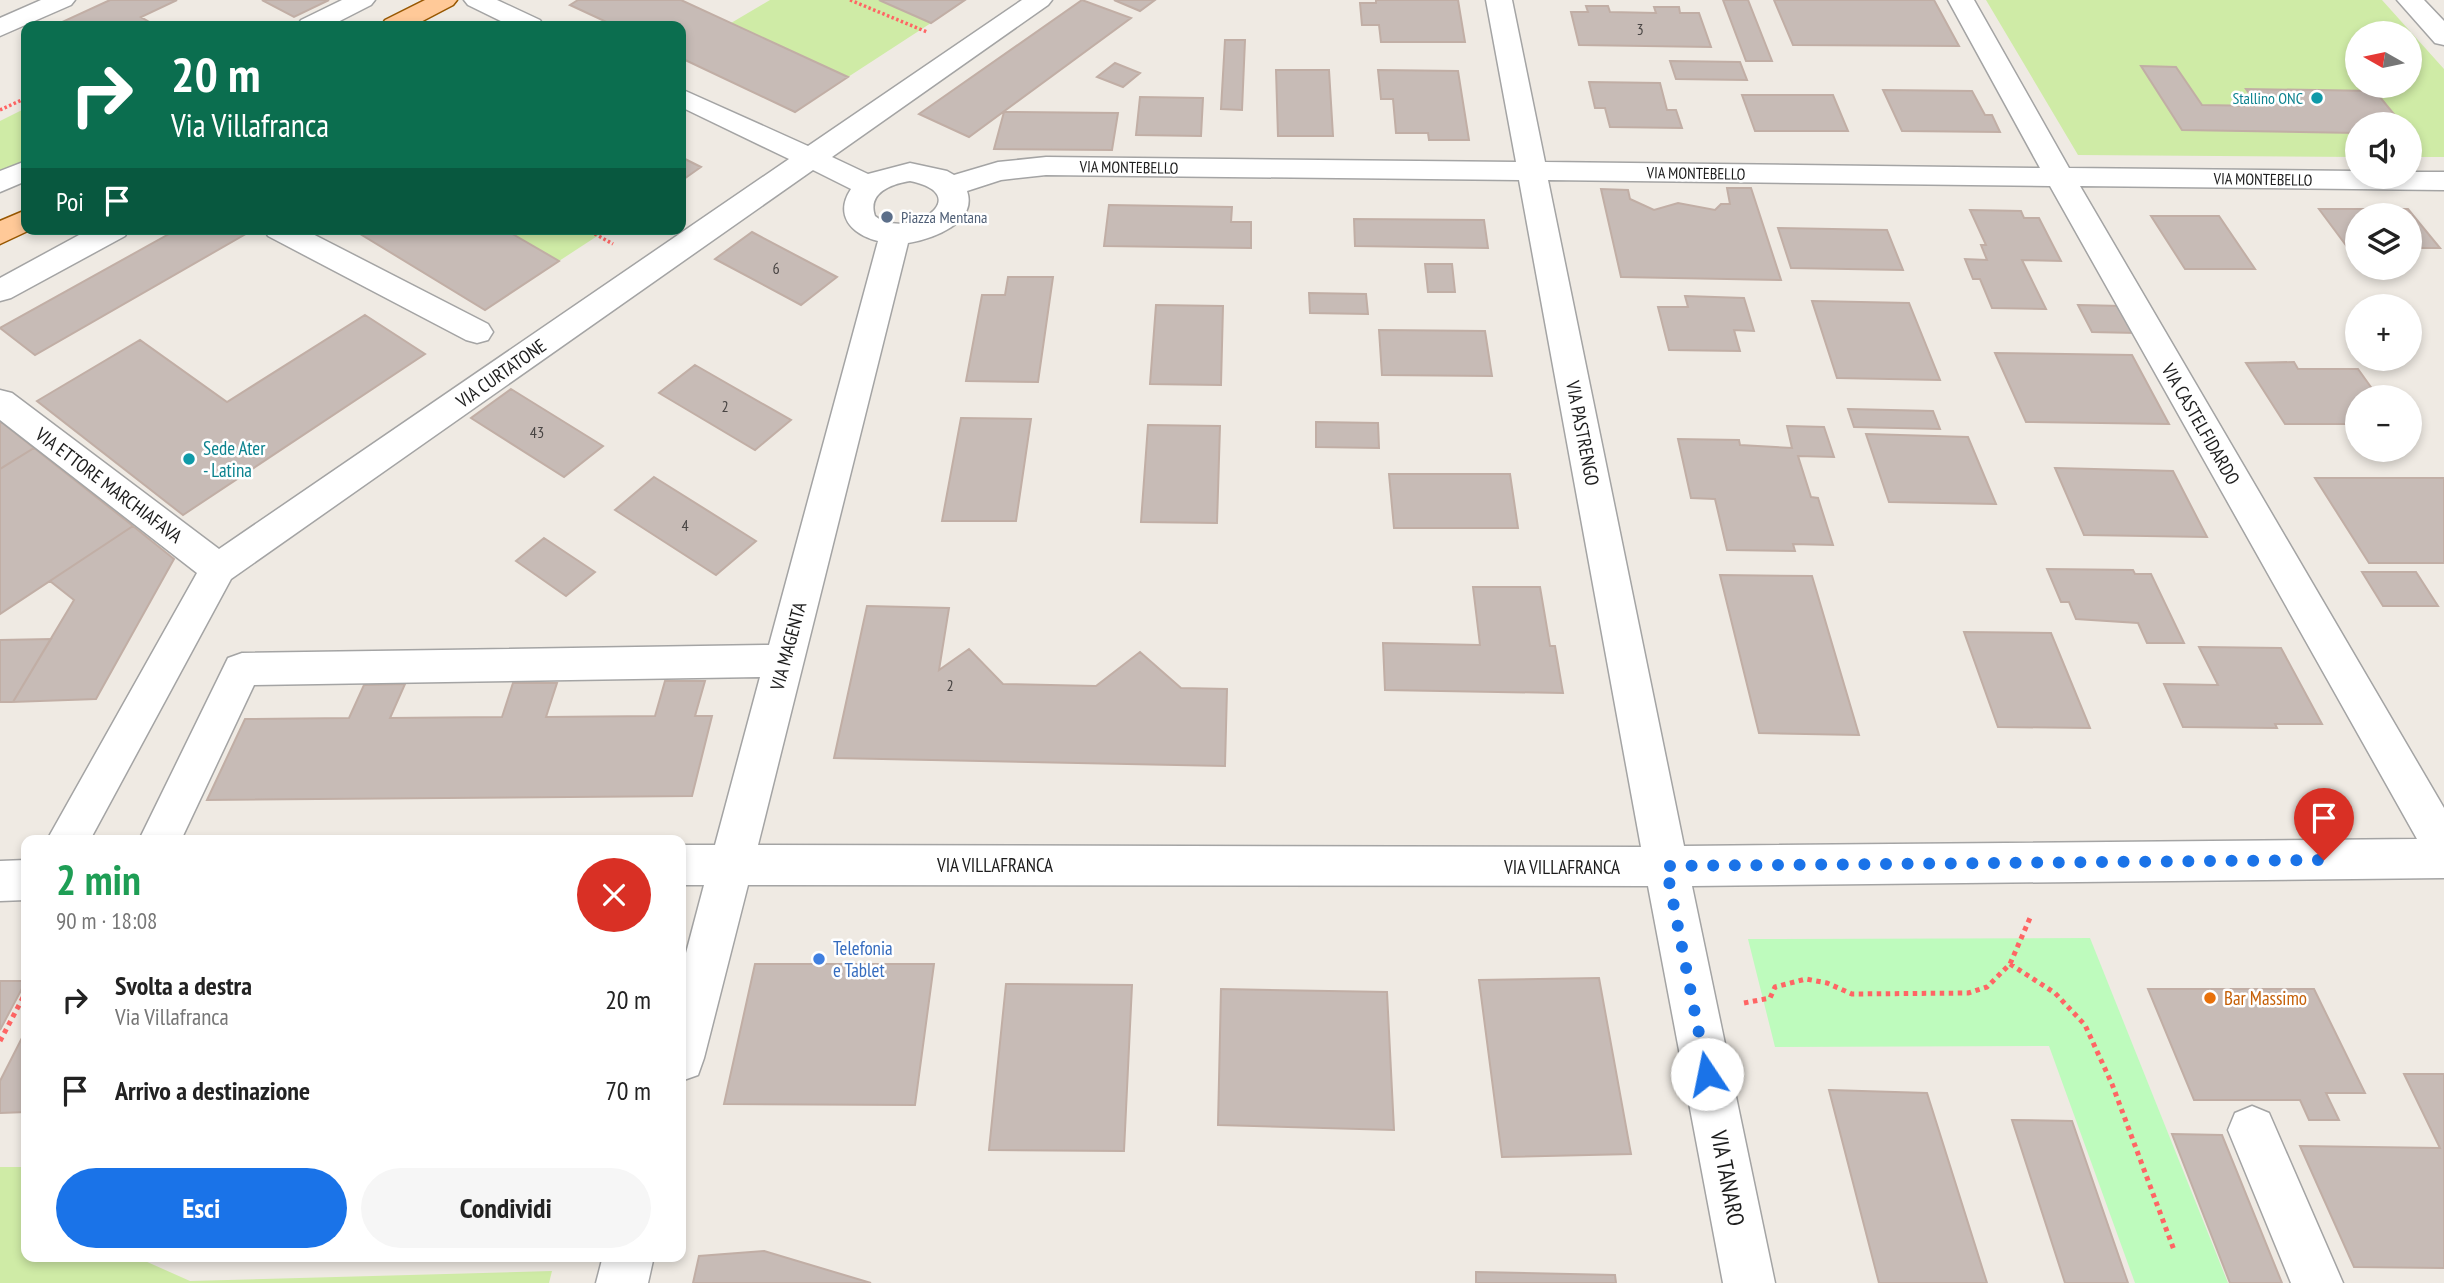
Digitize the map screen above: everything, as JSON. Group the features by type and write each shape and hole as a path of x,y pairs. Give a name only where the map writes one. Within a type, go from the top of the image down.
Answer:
{"main road":[{"path":"404,21 444,0"},
{"path":"0,234 21,223"}],"street":[{"path":"0,28 62,0"},
{"path":"320,21 362,0"},
{"path":"477,0 508,21"},
{"path":"514,21 541,0"},
{"name":"VIA CURTATONE","path":"71,835 218,569 1039,0"},
{"name":"VIA PASTRENGO","path":"1499,0 1666,866"},
{"name":"VIA CASTELFIDARDO","path":"1961,0 2444,847"},
{"path":"2410,0 2444,37"},
{"path":"686,99 870,186"},
{"name":"VIA MONTEBELLO","path":"951,186 998,171 1046,166 2444,181"},
{"path":"0,183 21,172"},
{"path":"911,172 941,178 951,186 956,200 953,211 943,221 921,231 895,235 876,230 862,221 857,211 860,196 870,186 893,175 911,172"},
{"path":"0,291 103,235"},
{"path":"291,235 477,332"},
{"name":"VIA MAGENTA","path":"686,1039 895,235"},
{"name":"VIA ETTORE MARCHIAFAVA","path":"0,402 218,569"},
{"path":"162,835 242,669 784,662"},
{"name":"VIA VILLAFRANCA","path":"686,865 1666,866 2444,858"},
{"name":"VIA TANARO","path":"1666,866 1749,1283"},
{"path":"0,881 21,880"},
{"path":"2252,1130 2317,1283"},
{"path":"622,1283 627,1262"}],"path":[{"path":"850,0 968,49"},
{"path":"0,110 21,100"},
{"path":"1744,1003 1770,998 1775,987 1806,979 1827,983 1853,994 1968,993 1987,987 2010,964 2030,918"},
{"path":"2010,964 2055,993 2085,1025 2112,1084 2174,1250"},
{"path":"0,1041 21,1001"}],"green space":[{"path":"770,0 879,0 931,23 848,77 731,23"},
{"path":"1986,0 2382,0 2401,21 2345,21 2345,98 2422,98 2422,45 2444,69 2444,157 2422,157 2422,112 2345,112 2345,157 2078,155"},
{"path":"21,110 21,168 0,178 0,121"},
{"path":"514,235 599,235 559,261"},
{"path":"2090,938 2228,1283 2135,1283 2049,1046 1775,1047 1748,939"},
{"path":"0,1167 21,1167 21,1262 147,1262 190,1281 552,1271 549,1283 0,1283"}],"building":[{"path":"110,0 177,0 141,17 148,21 64,21"},
{"path":"262,0 329,0 294,17"},
{"path":"578,0 681,0 848,77 795,112 686,60 686,21 604,21 570,5"},
{"path":"879,0 965,0 931,23"},
{"path":"1082,0 1131,18 969,137 919,114"},
{"path":"1114,0 1155,0 1140,11"},
{"path":"1376,0 1458,0 1465,42 1381,42 1379,25 1362,25 1360,3 1376,3"},
{"path":"1723,0 1748,0 1772,61 1746,61"},
{"path":"1774,0 1934,0 1959,46 1793,45"},
{"path":"1586,6 1608,6 1610,12 1656,13 1654,7 1679,7 1680,13 1699,13 1711,47 1579,45 1571,12 1588,12"},
{"path":"1225,40 1245,40 1242,110 1221,109"},
{"path":"1670,61 1740,62 1747,80 1676,79"},
{"path":"1115,63 1140,73 1123,87 1097,77"},
{"name":"Stallino ONC","path":"2141,66 2176,67 2202,105 2258,106 2246,89 2345,91 2345,98 2381,98 2392,112 2345,112 2345,133 2182,130"},
{"path":"1276,70 1329,70 1333,136 1278,136"},
{"path":"1378,70 1458,71 1469,140 1429,140 1428,133 1396,133 1393,99 1381,99"},
{"path":"1589,82 1660,83 1667,110 1676,110 1682,128 1610,127 1605,108 1595,108"},
{"path":"1883,90 1972,91 1985,115 1992,115 2000,132 1902,131"},
{"path":"1742,95 1833,95 1848,131 1755,131"},
{"path":"1140,97 1203,98 1201,136 1136,135"},
{"path":"1004,112 1118,113 1112,150 994,149"},
{"path":"686,160 701,167 686,178"},
{"path":"1727,188 1751,188 1781,280 1621,277 1601,189 1628,190 1630,199 1654,210 1678,203 1715,210 1721,204 1730,204"},
{"path":"1109,205 1232,207 1231,222 1251,222 1251,248 1104,246"},
{"path":"2319,209 2345,209 2345,244"},
{"path":"1970,210 2021,211 2024,218 2039,218 2061,261 2022,260 2046,309 1992,308 1980,279 1973,279 1965,259 1987,260 1981,245 1986,245"},
{"path":"2151,216 2219,216 2255,269 2185,269"},
{"path":"1354,219 1484,220 1488,248 1355,246"},
{"path":"2422,226 2440,248 2422,248"},
{"path":"1778,228 1887,230 1903,270 1791,268"},
{"path":"752,232 837,277 801,305 715,259"},
{"path":"167,235 244,235 35,355 0,328"},
{"path":"362,235 514,235 559,261 485,310"},
{"path":"1425,264 1452,264 1455,292 1428,292"},
{"path":"1008,277 1053,277 1038,382 966,381 982,295 1005,295"},
{"path":"1309,293 1366,294 1368,314 1310,313"},
{"path":"1685,296 1744,298 1754,331 1734,330 1740,351 1669,350 1658,307 1688,307"},
{"path":"1812,301 1909,303 1940,380 1837,378"},
{"path":"1156,305 1223,306 1221,385 1150,384"},
{"path":"2078,305 2122,306 2136,333 2092,332"},
{"name":"Sede Ater - Latina","path":"365,315 425,354 183,515 37,401 140,340 227,402"},
{"path":"1379,330 1485,331 1492,376 1382,375"},
{"path":"1995,353 2132,355 2169,424 2026,422"},
{"path":"2294,362 2298,369 2359,371 2369,385 2345,385 2345,424 2285,424 2246,363"},
{"path":"695,365 791,420 755,450 659,393"},
{"path":"511,389 603,446 564,477 471,418"},
{"path":"1848,409 1933,411 1940,429 1854,427"},
{"path":"961,418 1031,419 1016,521 942,521"},
{"path":"0,421 34,448 0,469"},
{"path":"1316,422 1378,423 1379,448 1316,447"},
{"path":"1148,425 1220,426 1217,523 1141,522"},
{"path":"1787,426 1824,427 1834,457 1798,456 1811,497 1818,498 1833,545 1793,544 1795,551 1727,550 1715,499 1691,498 1678,439 1739,440 1740,445 1792,448"},
{"path":"1866,434 1968,437 1996,504 1889,502"},
{"path":"34,448 133,526 0,614 0,469"},
{"path":"2055,468 2173,471 2207,537 2084,535"},
{"path":"1389,474 1510,474 1518,528 1394,528"},
{"path":"654,477 756,541 716,575 615,510"},
{"path":"2315,478 2444,478 2444,563 2369,563"},
{"path":"133,526 174,559 96,699 13,702 74,600 50,581"},
{"path":"544,538 595,572 566,596 516,561"},
{"path":"2047,569 2133,570 2135,574 2151,574 2184,643 2147,643 2138,623 2076,619 2069,602 2061,602"},
{"path":"2362,572 2416,572 2438,606 2383,606"},
{"path":"1720,575 1812,576 1859,735 1759,733"},
{"path":"1473,587 1540,587 1550,646 1555,646 1563,693 1385,690 1383,643 1480,645"},
{"path":"867,606 949,608 939,670 969,649 1003,684 1096,686 1140,652 1181,688 1227,689 1225,766 834,758"},
{"path":"1964,632 2051,633 2090,728 1998,727"},
{"path":"51,639 13,702 0,702 0,640"},
{"path":"2199,647 2281,648 2322,724 2275,724 2277,728 2183,727 2164,684 2218,685"},
{"path":"665,681 705,681 695,716 712,716 692,796 207,800 245,719 349,718 364,685 405,684 390,718 502,717 513,683 557,683 546,717 655,716"},
{"path":"755,964 934,964 915,1105 724,1104"},
{"path":"1599,978 1631,1154 1502,1157 1479,980"},
{"path":"0,981 21,981 21,990 0,1030"},
{"path":"1006,984 1132,985 1124,1151 989,1150"},
{"path":"1221,989 1387,992 1394,1130 1218,1125"},
{"path":"2148,989 2314,989 2365,1093 2326,1093 2339,1120 2309,1120 2300,1100 2194,1100"},
{"path":"21,1040 21,1112 0,1113 0,1081"},
{"path":"2404,1074 2444,1074 2444,1268 2354,1267 2300,1146 2440,1148"},
{"path":"1829,1090 1927,1093 1987,1283 1879,1283"},
{"path":"2012,1120 2072,1121 2128,1283 2065,1283"},
{"path":"2172,1134 2222,1135 2282,1283 2230,1283"},
{"path":"764,1251 871,1283 693,1283 699,1256"},
{"path":"1476,1272 1615,1275 1616,1283 1476,1283"}],"place":[{"name":"Stallino ONC","path":"2317,98"},
{"name":"Piazza Mentana","path":"887,217"},
{"name":"Sede Ater - Latina","path":"189,459"},
{"name":"Telefonia e Tablet","path":"819,959"},
{"name":"Bar Massimo","path":"2210,998"}],"route":[{"path":"1707,1074 1666,866 2324,860"}]}
